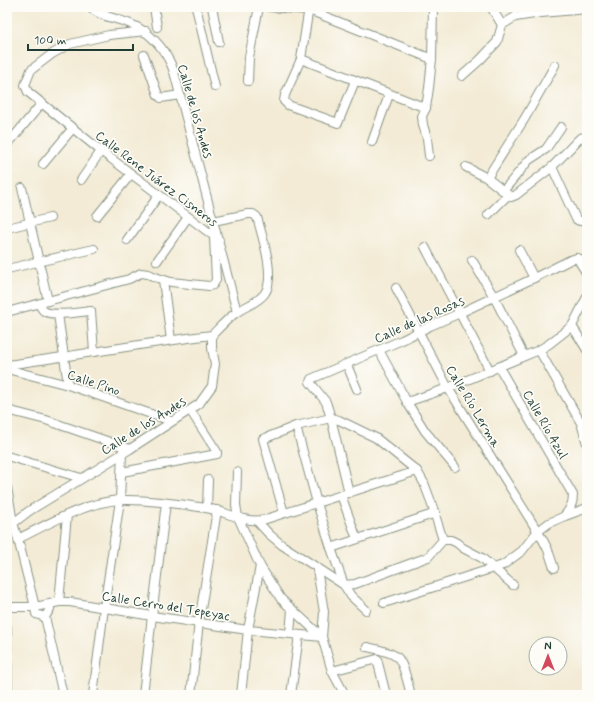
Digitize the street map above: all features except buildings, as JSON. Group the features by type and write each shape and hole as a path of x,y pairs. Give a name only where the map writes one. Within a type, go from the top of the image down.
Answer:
{"street":[{"name":"Calle de los Andes","path":"91,7 94,11 129,23 146,31 164,52 171,63 213,221 216,238"},
{"path":"154,7 157,27"},
{"path":"196,7 215,87"},
{"path":"212,7 219,42"},
{"path":"248,81 249,57 259,7"},
{"path":"269,7 309,8 432,59"},
{"path":"491,7 502,25"},
{"path":"309,8 301,59 285,95 284,101 288,105 338,124 355,81"},
{"path":"429,156 422,116 426,108 432,59 432,8"},
{"path":"462,76 497,42 502,25 515,17 540,10 587,9"},
{"name":"Calle Rene Juárez Cisneros","path":"146,31 109,35 70,44 52,54 31,70 25,85 28,92 101,151 216,238 237,312"},
{"path":"144,54 158,95 161,98 180,95"},
{"path":"301,59 426,108"},
{"path":"487,178 525,118 555,65"},
{"path":"372,142 390,95"},
{"path":"7,145 42,103"},
{"path":"488,215 508,194 529,160 546,149 561,127"},
{"path":"43,164 73,128"},
{"path":"466,167 487,178 508,194 516,194 552,167 577,140 587,136"},
{"path":"81,180 101,151"},
{"path":"552,167 576,219 581,221 587,218"},
{"path":"97,216 131,174"},
{"path":"22,188 48,302"},
{"path":"127,240 159,194"},
{"path":"7,365 212,335 237,312 256,301 265,293 270,282 268,264 257,217 253,214 248,214 213,221"},
{"path":"157,261 188,217"},
{"path":"7,228 50,218"},
{"path":"7,312 129,279 140,273 148,274 171,282 209,286 213,285 216,280 216,238"},
{"path":"425,246 490,371"},
{"path":"7,269 94,249"},
{"path":"519,250 534,278"},
{"path":"577,258 587,261"},
{"path":"577,258 587,274"},
{"name":"Calle de las Rosas","path":"331,418 326,402 310,382 311,379 347,365 420,332 577,258"},
{"path":"472,260 494,297 524,356"},
{"path":"162,280 171,340"},
{"name":"Calle Río Lerma","path":"396,288 448,388 548,550 554,568"},
{"path":"407,402 448,388 539,350 572,326 587,297"},
{"path":"39,304 42,310 46,313 58,314 91,311 94,352"},
{"path":"58,314 68,385"},
{"path":"572,326 584,341 587,350"},
{"name":"Calle de los Andes","path":"10,525 81,478 130,449 199,404 212,386 215,364 212,348 212,335"},
{"path":"380,350 407,402 425,431 455,467"},
{"path":"539,350 584,422 587,444"},
{"path":"347,365 358,389"},
{"name":"Calle Río Azul","path":"498,367 573,495 573,501 565,516"},
{"name":"Calle Pino","path":"7,369 68,385 171,422"},
{"path":"7,410 46,420 130,449"},
{"path":"122,472 217,454 190,410"},
{"path":"331,418 345,494 357,539"},
{"path":"284,513 263,439 296,426 331,418 339,420 376,438 417,471 424,482 436,513 443,540"},
{"path":"296,426 317,503 344,585 352,596 366,610"},
{"path":"93,695 120,500 122,453"},
{"path":"7,456 81,478"},
{"path":"18,539 67,515 93,505 120,500 166,503 206,508 217,510 249,521 257,521 417,471"},
{"path":"237,472 236,505 238,517 260,566 281,599 322,637"},
{"path":"206,508 208,480"},
{"path":"7,487 10,525 18,539 36,614 45,617"},
{"path":"143,695 166,503"},
{"path":"384,603 503,565 522,551 537,532 549,523 587,508"},
{"path":"191,695 199,622 217,510"},
{"path":"331,548 436,513"},
{"path":"59,602 67,515"},
{"path":"257,521 269,534 344,585 355,584 428,557 443,540 451,540 482,558 513,585"},
{"path":"240,695 248,630 260,566"},
{"path":"317,568 324,612 322,637 332,671 343,694"},
{"name":"Calle Cerro del Tepeyac","path":"7,607 35,607 59,602 70,602 248,630 322,637"},
{"path":"50,604 50,609 45,617 63,695"},
{"path":"290,633 292,610"},
{"path":"7,626 8,695"},
{"path":"291,695 299,635"},
{"path":"367,647 386,652 397,657 402,663 411,695"},
{"path":"332,671 377,659 386,695"}]}
